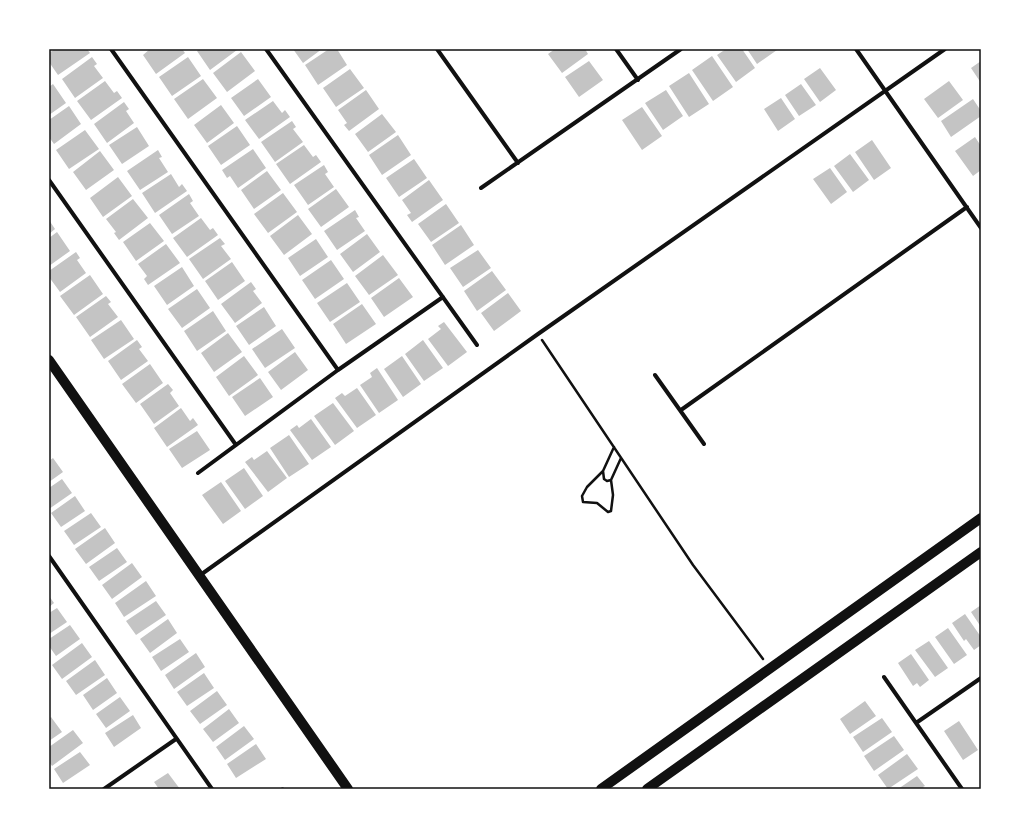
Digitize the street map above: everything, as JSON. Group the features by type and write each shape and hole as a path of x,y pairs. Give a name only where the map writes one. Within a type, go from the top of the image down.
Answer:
{"main road":[{"path":"49,360 348,789"},
{"path":"601,789 981,518"},
{"path":"647,789 981,552"}],"street":[{"path":"111,49 338,370"},
{"path":"266,49 477,345"},
{"path":"436,49 518,163"},
{"path":"616,49 638,80"},
{"path":"482,188 681,49"},
{"path":"856,49 981,228"},
{"path":"199,576 538,334 794,154 886,92 945,49"},
{"path":"49,180 236,445"},
{"path":"680,410 967,207"},
{"path":"198,473 338,370 443,297"},
{"path":"655,375 704,444"},
{"path":"49,556 212,789"},
{"path":"884,677 962,789"},
{"path":"916,723 981,678"},
{"path":"104,789 176,739"}],"path":[{"path":"538,334 693,565 770,669"},
{"path":"614,447 603,471 587,487 582,496 583,502 597,503 608,512 611,511 613,495 611,480 621,458"},
{"path":"603,471 604,479 608,482 611,480"}],"building":[{"path":"55,49 87,49 90,53 58,75 49,62 49,53"},
{"path":"150,49 182,49 185,53 156,74 143,55"},
{"path":"199,49 237,50 210,70 197,51"},
{"path":"293,49 322,49 303,63"},
{"path":"329,49 337,49 347,65 318,85 305,65"},
{"path":"555,49 585,49 588,54 562,73 548,54"},
{"path":"726,49 742,49 755,68 736,82 717,55"},
{"path":"747,49 777,49 777,50 757,64"},
{"path":"241,52 255,71 227,92 213,73"},
{"path":"712,56 733,87 713,101 692,70"},
{"path":"92,57 97,64 94,66 103,78 75,98 62,79"},
{"path":"188,57 201,76 172,96 159,77"},
{"path":"589,61 603,80 579,97 565,77"},
{"path":"981,61 981,83 971,68"},
{"path":"820,68 836,90 820,102 804,79"},
{"path":"350,69 364,88 336,107 323,88"},
{"path":"689,73 709,104 689,117 669,86"},
{"path":"203,79 217,98 188,119 174,99"},
{"path":"258,79 271,97 244,116 231,98"},
{"path":"105,81 114,93 117,91 122,98 91,120 77,101"},
{"path":"949,81 963,100 938,118 924,99"},
{"path":"53,84 66,103 49,115 49,87"},
{"path":"801,84 816,105 799,116 785,95"},
{"path":"366,90 379,109 349,131 344,125 347,123 338,110"},
{"path":"666,90 683,116 663,130 645,103"},
{"path":"781,98 795,119 778,131 764,109"},
{"path":"973,99 981,111 981,116 951,137 941,121"},
{"path":"273,101 282,113 285,110 290,117 259,139 245,120"},
{"path":"124,102 129,109 126,111 134,123 107,143 94,124"},
{"path":"221,105 234,123 207,143 194,125"},
{"path":"69,106 81,124 54,144 49,137 49,120"},
{"path":"642,107 662,136 642,150 622,120"},
{"path":"382,114 396,132 368,152 355,134"},
{"path":"292,121 296,127 293,129 303,142 275,162 261,142"},
{"path":"237,126 250,145 221,165 208,146"},
{"path":"137,127 149,146 122,164 109,145"},
{"path":"85,130 99,149 69,169 56,150"},
{"path":"398,135 411,155 382,175 369,155"},
{"path":"975,137 981,146 981,170 973,176 955,151"},
{"path":"872,140 891,168 874,180 855,152"},
{"path":"304,145 313,157 316,155 321,162 290,184 276,164"},
{"path":"253,149 266,168 238,188 230,176 227,178 222,170"},
{"path":"158,150 162,157 159,158 168,172 140,190 127,171"},
{"path":"100,151 114,170 86,190 73,172"},
{"path":"850,154 869,180 853,192 834,166"},
{"path":"414,159 427,178 399,197 386,178"},
{"path":"324,165 328,172 325,174 334,187 308,205 294,185"},
{"path":"830,168 847,192 831,204 813,179"},
{"path":"267,171 281,190 254,209 241,190"},
{"path":"171,174 179,187 182,184 187,191 155,213 142,193"},
{"path":"118,177 132,196 103,217 90,198"},
{"path":"429,180 443,200 412,222 407,215 411,213 402,200"},
{"path":"336,189 349,207 321,227 308,209"},
{"path":"283,193 297,212 268,233 254,214"},
{"path":"189,194 193,201 190,203 199,216 172,234 159,215"},
{"path":"133,199 148,218 119,240 114,233 116,232 106,219"},
{"path":"446,204 459,223 431,242 418,224"},
{"path":"355,210 359,217 356,218 365,231 337,250 324,231"},
{"path":"298,215 312,234 284,255 270,236"},
{"path":"201,218 210,230 213,228 218,235 187,257 173,238"},
{"path":"49,220 55,229 49,234"},
{"path":"150,223 164,241 136,261 123,242"},
{"path":"461,225 474,245 445,265 432,245"},
{"path":"57,232 70,251 49,266 49,238"},
{"path":"367,234 380,252 353,272 340,254"},
{"path":"220,238 225,244 221,246 231,259 203,279 189,259"},
{"path":"316,239 328,257 300,276 288,258"},
{"path":"166,244 180,263 148,285 144,279 147,276 138,264"},
{"path":"478,250 491,268 463,287 450,268"},
{"path":"76,252 80,258 77,260 86,273 60,292 49,277 49,271"},
{"path":"383,255 398,275 369,295 355,276"},
{"path":"331,260 344,279 315,299 302,280"},
{"path":"232,262 245,281 218,300 205,281"},
{"path":"182,267 194,286 167,305 154,286"},
{"path":"492,271 506,290 477,311 464,291"},
{"path":"90,275 103,294 74,315 60,296"},
{"path":"399,278 413,297 384,317 371,298"},
{"path":"251,282 256,289 253,291 262,303 235,323 221,304"},
{"path":"347,283 360,302 330,322 317,303"},
{"path":"197,289 210,308 182,328 168,309"},
{"path":"508,293 521,311 494,331 481,313"},
{"path":"106,296 111,302 108,304 118,317 90,337 76,317"},
{"path":"362,304 376,324 346,344 333,324"},
{"path":"264,307 276,326 249,345 236,326"},
{"path":"213,311 226,331 197,351 184,331"},
{"path":"121,320 134,339 104,359 91,340"},
{"path":"444,322 467,352 448,366 428,339 441,329 438,326"},
{"path":"282,329 295,348 265,368 252,349"},
{"path":"228,333 242,352 214,372 201,353"},
{"path":"137,340 142,347 139,349 148,361 121,380 108,361"},
{"path":"423,340 443,368 424,381 405,354"},
{"path":"295,352 308,370 281,390 268,372"},
{"path":"244,356 258,375 229,396 216,377"},
{"path":"402,356 421,384 403,397 384,369"},
{"path":"150,364 163,383 136,403 122,384"},
{"path":"377,368 398,400 379,413 360,385 372,377 370,373"},
{"path":"260,378 273,397 245,416 232,397"},
{"path":"168,384 173,390 170,393 179,406 154,424 140,404"},
{"path":"357,388 376,415 357,428 335,398 342,393 345,396"},
{"path":"333,403 354,431 335,445 314,416"},
{"path":"181,408 190,421 193,418 198,425 167,447 154,428"},
{"path":"311,419 331,447 312,460 290,430 297,425 299,428"},
{"path":"197,431 210,450 182,468 169,449"},
{"path":"289,435 309,464 289,477 270,448"},
{"path":"267,451 287,478 268,492 245,462 252,457 254,460"},
{"path":"53,458 63,472 49,482 49,461"},
{"path":"244,468 263,496 245,509 225,481"},
{"path":"62,479 72,493 49,509 49,488"},
{"path":"221,482 241,511 223,524 202,495"},
{"path":"75,496 85,511 61,527 51,513"},
{"path":"91,513 101,527 74,545 64,531"},
{"path":"105,528 115,543 86,564 75,549"},
{"path":"117,548 127,562 99,581 89,567"},
{"path":"132,563 142,577 112,599 102,585"},
{"path":"146,581 156,596 124,617 115,603"},
{"path":"49,596 54,603 49,607"},
{"path":"156,601 166,615 136,635 126,621"},
{"path":"981,605 981,627 971,612"},
{"path":"57,608 67,622 49,634 49,613"},
{"path":"965,614 981,637 981,645 974,650 966,639 964,641 952,623"},
{"path":"168,619 177,633 150,653 140,639"},
{"path":"70,625 80,639 56,656 49,646 49,639"},
{"path":"948,628 967,655 954,664 935,637"},
{"path":"180,639 189,652 161,671 152,657"},
{"path":"929,641 948,668 935,677 915,650"},
{"path":"82,643 92,657 62,679 52,665"},
{"path":"196,653 205,667 174,689 165,675"},
{"path":"911,654 929,680 920,687 917,683 913,686 898,663"},
{"path":"95,660 105,675 76,695 66,681"},
{"path":"204,673 214,688 187,706 177,692"},
{"path":"107,678 117,693 93,710 83,695"},
{"path":"217,691 227,705 200,724 190,711"},
{"path":"120,697 130,711 106,728 96,714"},
{"path":"865,701 876,716 850,734 840,719"},
{"path":"229,709 239,723 213,742 203,729"},
{"path":"133,715 141,728 114,747 105,733"},
{"path":"51,717 62,732 49,741 49,719"},
{"path":"882,718 892,732 863,752 853,737"},
{"path":"959,721 978,750 963,760 944,731"},
{"path":"244,726 254,739 225,760 216,747"},
{"path":"73,730 83,743 52,766 49,762 49,747"},
{"path":"894,736 904,750 874,771 864,756"},
{"path":"256,744 266,759 236,778 227,764"},
{"path":"80,752 90,765 63,783 54,769"},
{"path":"907,754 918,769 888,789 878,775"},
{"path":"168,773 180,789 159,789 154,782"},
{"path":"917,776 925,786 923,787 925,789 898,789"}]}
